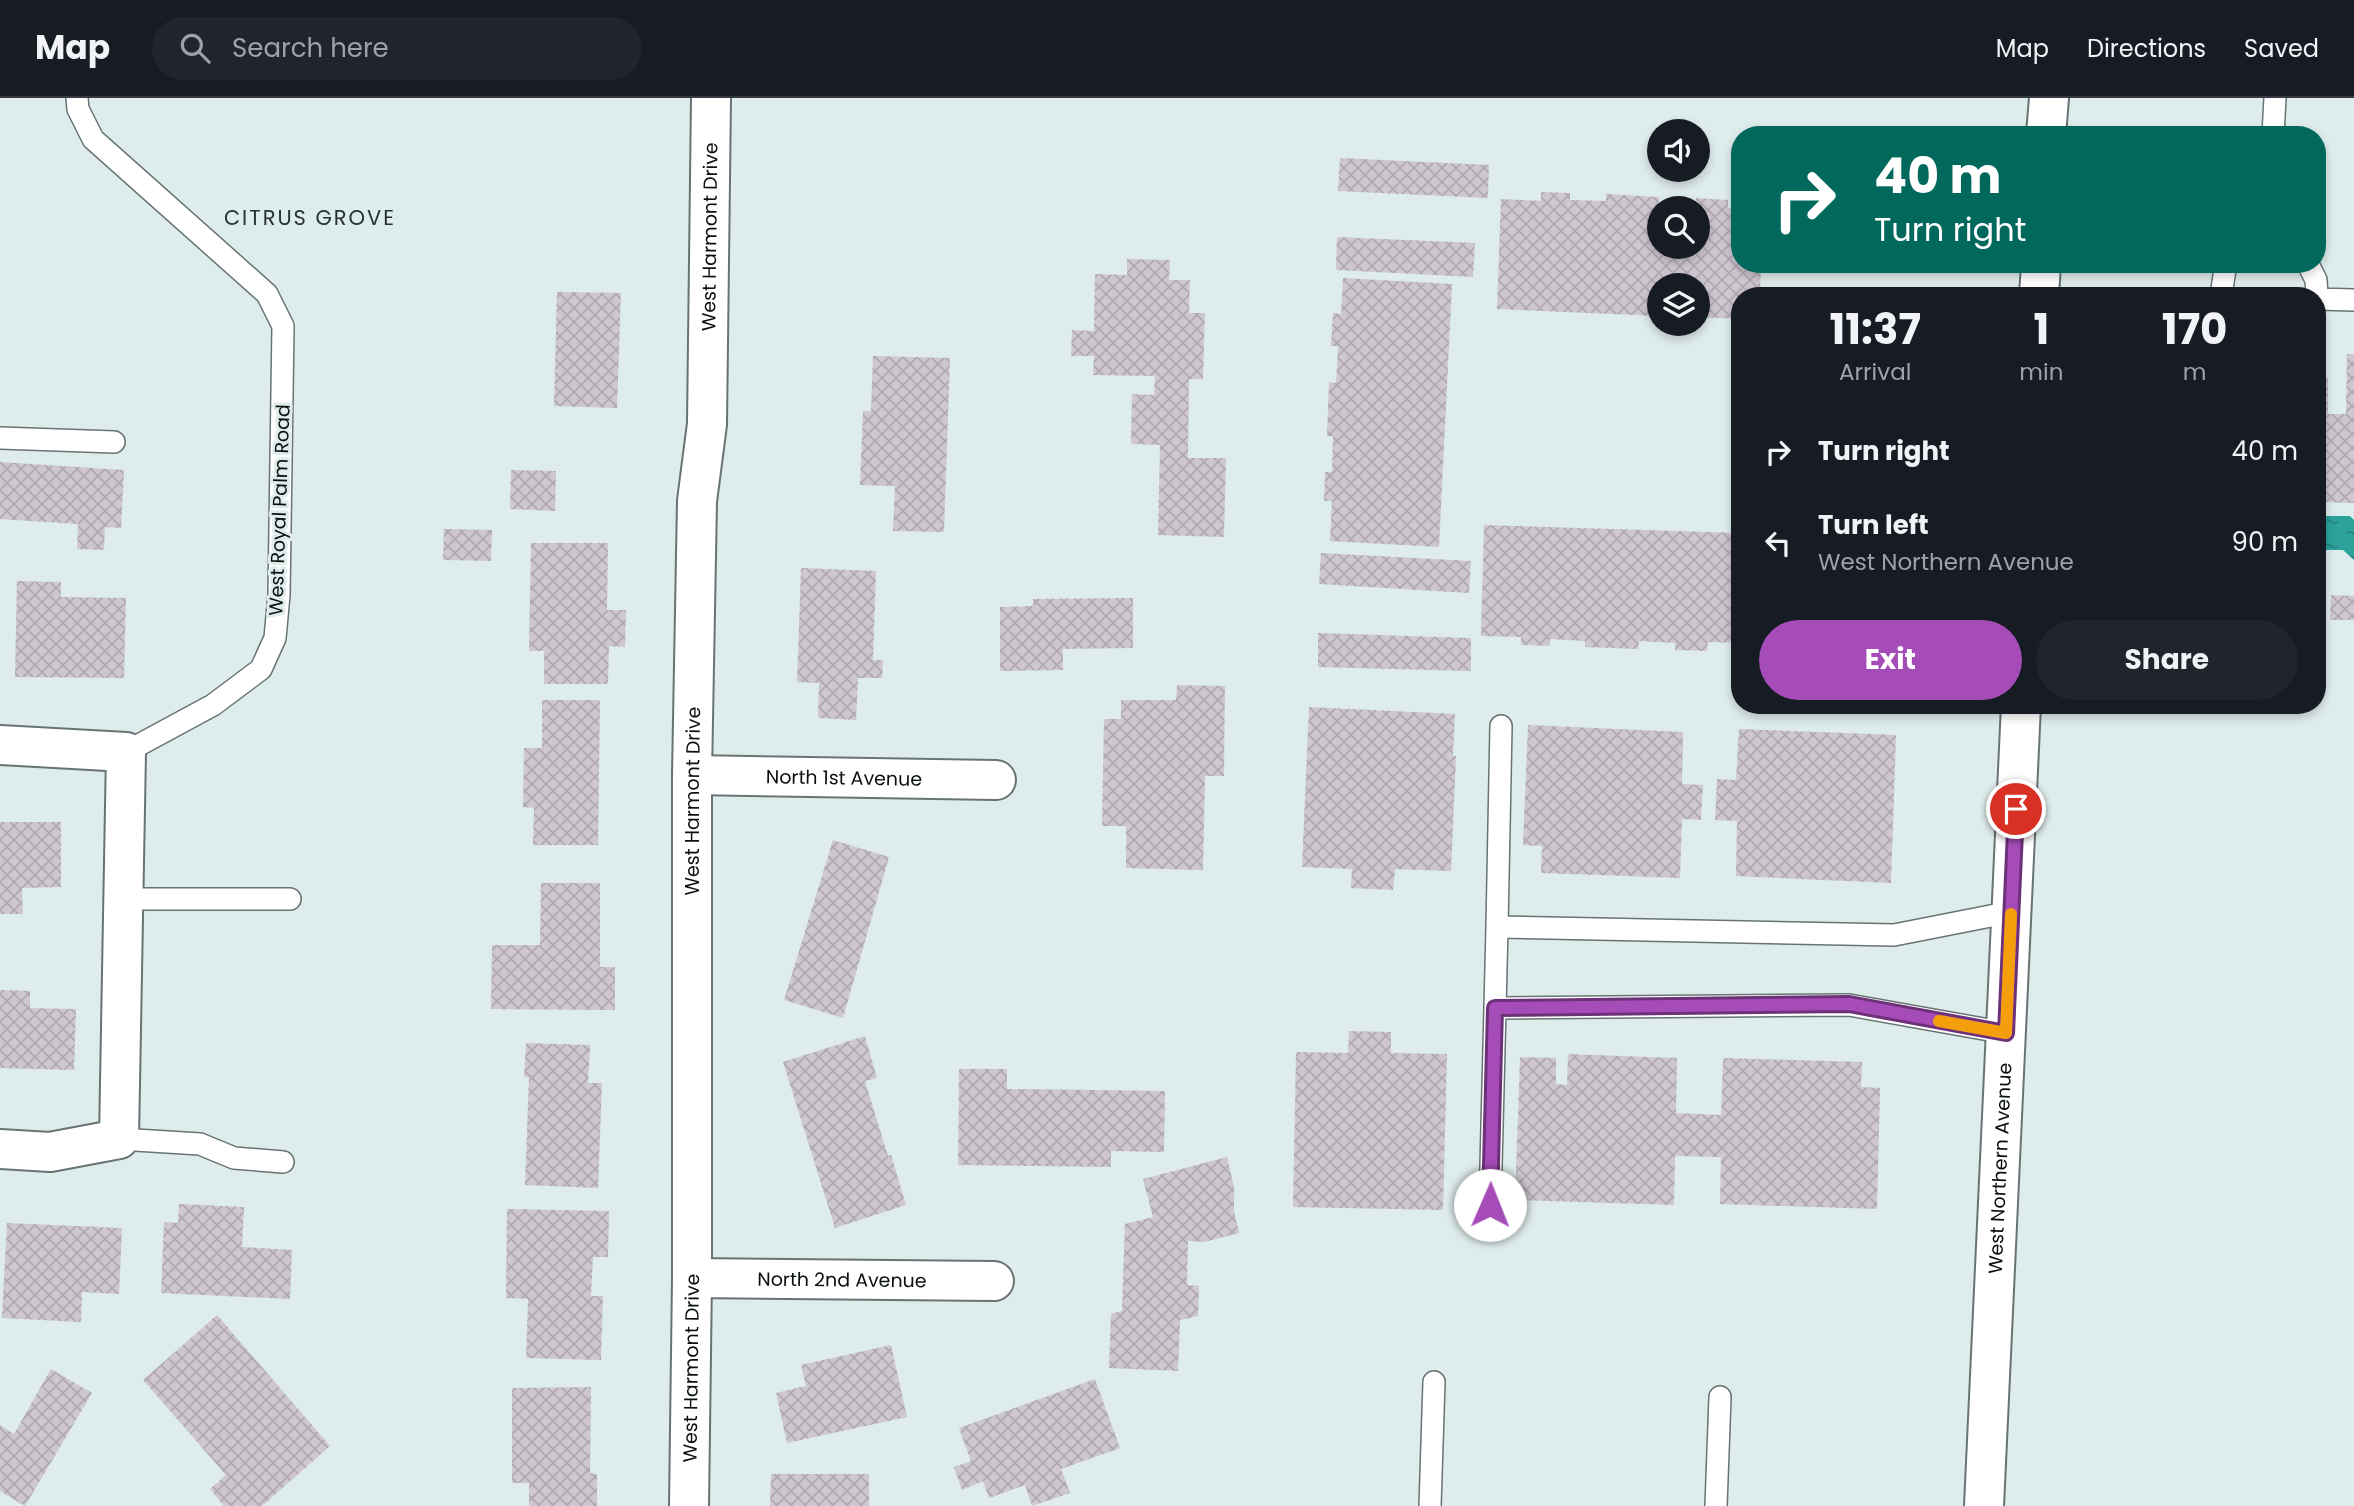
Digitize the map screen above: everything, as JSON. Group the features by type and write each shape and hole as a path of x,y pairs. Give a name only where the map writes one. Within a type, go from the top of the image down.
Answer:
{"street":[{"name":"West Harmont Drive","path":"689,1506 692,775 697,501 707,424 711,98"},
{"path":"2047,126 2049,98"},
{"name":"West Northern Avenue","path":"1984,1506 2021,714"},
{"path":"0,745 126,752 118,1139 50,1152 0,1149"},
{"name":"North 1st Avenue","path":"692,775 996,780"},
{"name":"North 2nd Avenue","path":"692,1278 994,1281"}],"lane":[{"name":"West Royal Palm Road","path":"76,98 78,109 93,139 267,294 283,326 279,595 275,638 261,669 213,705 126,752"},
{"path":"2273,126 2275,98"},
{"path":"2326,298 2354,300"},
{"path":"0,438 114,442"},
{"path":"1490,1205 1501,726"},
{"path":"124,898 290,899"},
{"path":"1497,927 1894,935 2011,912"},
{"path":"1495,1008 1849,1004 2006,1033"},
{"path":"118,1139 200,1144 234,1158 283,1162"},
{"path":"1430,1506 1434,1382"},
{"path":"1716,1506 1720,1397"}],"water":[{"path":"2326,516 2350,516 2354,520 2354,560 2343,550 2326,550"}],"building":[{"path":"1340,158 1489,165 1488,198 1338,191"},
{"path":"1541,192 1570,193 1570,200 1606,201 1606,194 1647,196 1647,259 1710,259 1710,199 1728,200 1728,208 1731,208 1731,273 1761,273 1760,287 1731,287 1731,319 1710,318 1710,273 1647,273 1647,315 1497,309 1501,199 1541,201"},
{"path":"1337,237 1475,243 1473,277 1336,270"},
{"path":"1127,259 1170,260 1169,280 1190,280 1189,313 1205,313 1203,379 1189,379 1188,458 1226,458 1224,537 1158,535 1160,445 1131,444 1132,394 1154,395 1155,376 1093,375 1094,356 1071,356 1072,330 1094,331 1095,274 1127,275"},
{"path":"1343,278 1452,284 1439,547 1330,541 1332,501 1324,501 1325,472 1332,472 1333,436 1327,436 1329,382 1336,383 1338,346 1331,346 1333,313 1341,314"},
{"path":"557,292 621,293 617,408 554,406"},
{"path":"2347,354 2354,354 2354,503 2326,502 2326,377 2328,414 2346,414"},
{"path":"873,356 950,358 944,532 893,531 895,486 860,485 863,411 871,411"},
{"path":"0,462 124,470 121,528 105,527 104,550 77,549 78,524 0,519"},
{"path":"511,470 556,471 555,511 510,509"},
{"path":"1484,525 1731,533 1731,643 1708,642 1707,651 1675,650 1675,643 1639,641 1638,649 1585,647 1585,641 1550,639 1550,646 1521,645 1521,637 1481,636"},
{"path":"444,529 492,530 491,561 443,560"},
{"path":"531,543 608,543 607,610 626,610 625,647 609,646 608,684 544,684 544,651 529,651"},
{"path":"1321,553 1471,561 1469,593 1319,584"},
{"path":"801,568 876,571 873,660 883,660 882,678 858,678 856,720 818,718 819,683 797,682"},
{"path":"17,581 61,582 61,597 126,598 124,678 15,677"},
{"path":"2331,595 2354,596 2354,620 2330,620"},
{"path":"1133,598 1133,648 1063,649 1063,670 1000,671 1000,607 1033,606 1033,599"},
{"path":"1318,633 1471,638 1471,671 1318,667"},
{"path":"1177,685 1225,686 1224,776 1205,776 1203,870 1126,868 1126,826 1102,826 1104,719 1121,719 1121,700 1176,700"},
{"path":"542,700 600,700 598,845 533,845 534,808 523,807 524,748 542,748"},
{"path":"1309,707 1455,714 1451,871 1395,869 1393,890 1351,888 1352,869 1302,867"},
{"path":"1528,725 1683,732 1682,784 1703,785 1701,820 1682,819 1680,878 1541,873 1542,846 1523,845"},
{"path":"1739,729 1896,735 1891,883 1736,876 1737,821 1715,820 1717,779 1736,780"},
{"path":"0,822 61,822 61,887 22,888 23,914 0,914"},
{"path":"833,840 889,857 843,1018 784,1000"},
{"path":"541,883 600,883 600,967 615,967 615,1010 491,1009 492,945 540,945"},
{"path":"0,990 30,991 30,1008 76,1009 74,1070 0,1068"},
{"path":"1349,1031 1391,1032 1391,1053 1447,1054 1443,1210 1293,1207 1296,1052 1348,1053"},
{"path":"865,1036 877,1078 865,1081 906,1205 835,1228 783,1062"},
{"path":"526,1043 590,1045 588,1083 602,1083 598,1188 525,1185 529,1078 524,1077"},
{"path":"1568,1054 1677,1058 1676,1113 1721,1115 1723,1058 1862,1062 1861,1087 1880,1088 1877,1209 1720,1204 1721,1157 1675,1156 1674,1205 1515,1200 1520,1057 1556,1058 1556,1084 1567,1085"},
{"path":"959,1069 1007,1069 1007,1089 1165,1091 1164,1152 1111,1151 1111,1167 958,1165"},
{"path":"1227,1157 1234,1187 1234,1211 1239,1233 1204,1242 1188,1241 1187,1285 1199,1286 1198,1316 1180,1320 1178,1371 1109,1368 1111,1314 1122,1311 1125,1224 1153,1217 1143,1179"},
{"path":"179,1204 244,1207 242,1247 292,1250 290,1299 161,1293 164,1222 178,1223"},
{"path":"507,1209 609,1211 608,1257 593,1257 591,1296 603,1296 601,1360 526,1358 528,1299 506,1298"},
{"path":"7,1223 122,1228 119,1294 82,1292 81,1322 2,1318"},
{"path":"217,1315 330,1446 262,1506 224,1506 210,1489 226,1475 143,1380"},
{"path":"891,1345 907,1417 787,1443 776,1393 806,1386 801,1365"},
{"path":"51,1369 92,1393 25,1506 0,1491 0,1425 14,1434"},
{"path":"1095,1379 1120,1448 1061,1469 1070,1493 1032,1506 1025,1485 989,1498 983,1481 962,1490 954,1467 971,1461 959,1428"},
{"path":"591,1387 590,1473 597,1474 597,1506 529,1506 529,1483 512,1483 512,1388"},
{"path":"771,1474 869,1474 869,1506 770,1506"}],"slow traffic":[{"path":"1939,1021 2006,1033 2011,914"}],"district":[{"name":"CITRUS GROVE","path":"310,218"}],"route":[{"path":"1490,1205 1495,1008 1849,1004 2006,1033 2016,809"}]}
